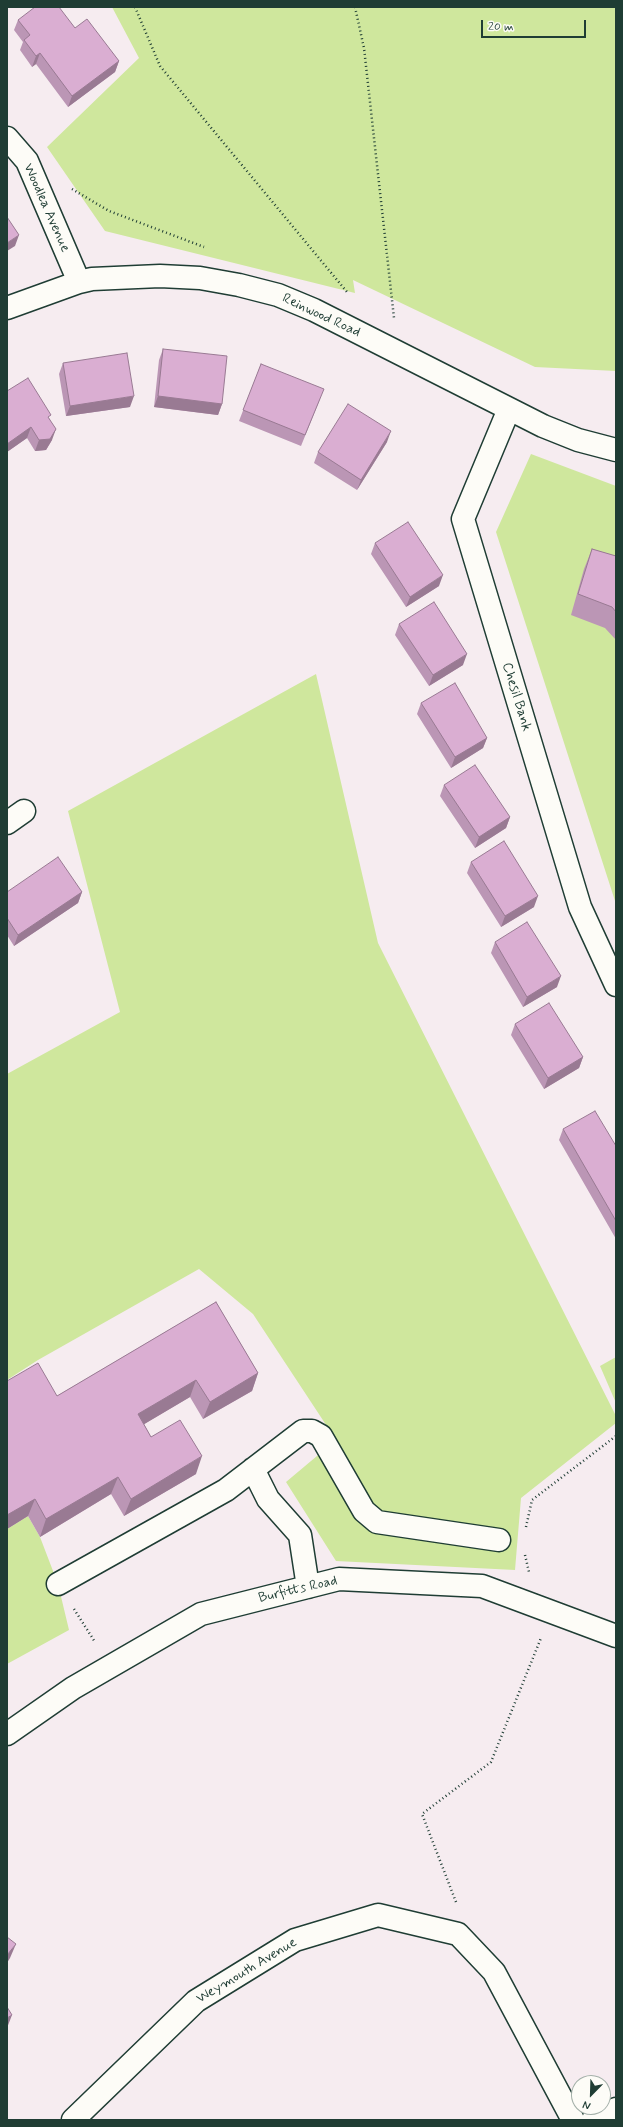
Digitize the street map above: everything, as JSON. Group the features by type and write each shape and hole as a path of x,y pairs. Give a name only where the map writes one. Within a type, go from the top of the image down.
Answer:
{"street":[{"name":"Woodlea Avenue","path":"7,138 27,161 79,282"},
{"name":"Reinwood Road","path":"7,308 79,282 92,279 160,276 200,278 239,285 278,295 314,310 543,426 578,440 616,450"},
{"name":"Chesil Bank","path":"509,409 463,519 580,907 616,985"},
{"path":"58,1584 226,1490 304,1431 312,1431 321,1436 364,1511 377,1522 498,1540"},
{"path":"252,1469 268,1499 300,1535 308,1587"},
{"name":"Burfitts Road","path":"7,1734 73,1688 201,1614 339,1579 482,1586 616,1636"},
{"name":"Weymouth Avenue","path":"73,2120 196,2001 295,1940 378,1915 458,1934 494,1972 573,2120"},
{"path":"593,2120 616,2109"}],"path":[{"path":"135,7 160,66 352,298"},
{"path":"355,7 364,48 397,352"},
{"path":"524,1533 532,1500 616,1436"},
{"path":"459,1909 422,1814 491,1762 548,1610 526,1564 524,1552"},
{"path":"58,1584 111,1666"}],"green space":[{"path":"112,7 616,7 616,371 535,367 353,280 355,293 105,231 47,147 139,58"},
{"path":"531,454 616,486 616,904 496,532"},
{"path":"316,674 378,943 616,1416 616,1423 521,1498 515,1570 336,1561 286,1482 336,1440 253,1314 199,1269 38,1360 7,1380 7,1074 120,1012 68,811"},
{"path":"616,1357 616,1403 600,1366"},
{"path":"28,1516 40,1537 58,1584 69,1630 7,1664 7,1529"}],"building":[{"path":"35,7 59,7 75,28 87,19 119,61 72,96 40,53 36,56 24,40 30,35 18,20"},
{"path":"7,217 19,235 7,243"},
{"path":"163,349 227,356 222,404 158,396"},
{"path":"127,353 134,396 70,406 63,363"},
{"path":"261,364 324,389 305,435 243,410"},
{"path":"28,378 51,415 48,417 56,429 50,439 39,440 31,427 7,444 7,391"},
{"path":"348,404 391,431 361,480 318,452"},
{"path":"408,522 443,575 410,597 375,543"},
{"path":"592,549 616,556 616,612 612,607 578,594"},
{"path":"434,602 467,654 433,675 399,624"},
{"path":"455,683 487,738 455,757 421,703"},
{"path":"475,765 510,817 479,837 444,785"},
{"path":"504,841 538,896 505,916 471,862"},
{"path":"58,857 82,892 18,935 7,918 7,892"},
{"path":"527,922 561,976 527,997 495,942"},
{"path":"549,1003 583,1057 548,1078 515,1024"},
{"path":"595,1111 616,1146 616,1221 563,1129"},
{"path":"216,1302 258,1373 210,1402 196,1380 138,1414 151,1437 180,1420 202,1456 131,1499 118,1477 46,1519 35,1499 7,1515 7,1381 38,1363 57,1396"},
{"path":"7,1937 16,1944 7,1955"},
{"path":"7,2007 12,2015 7,2018"}]}
